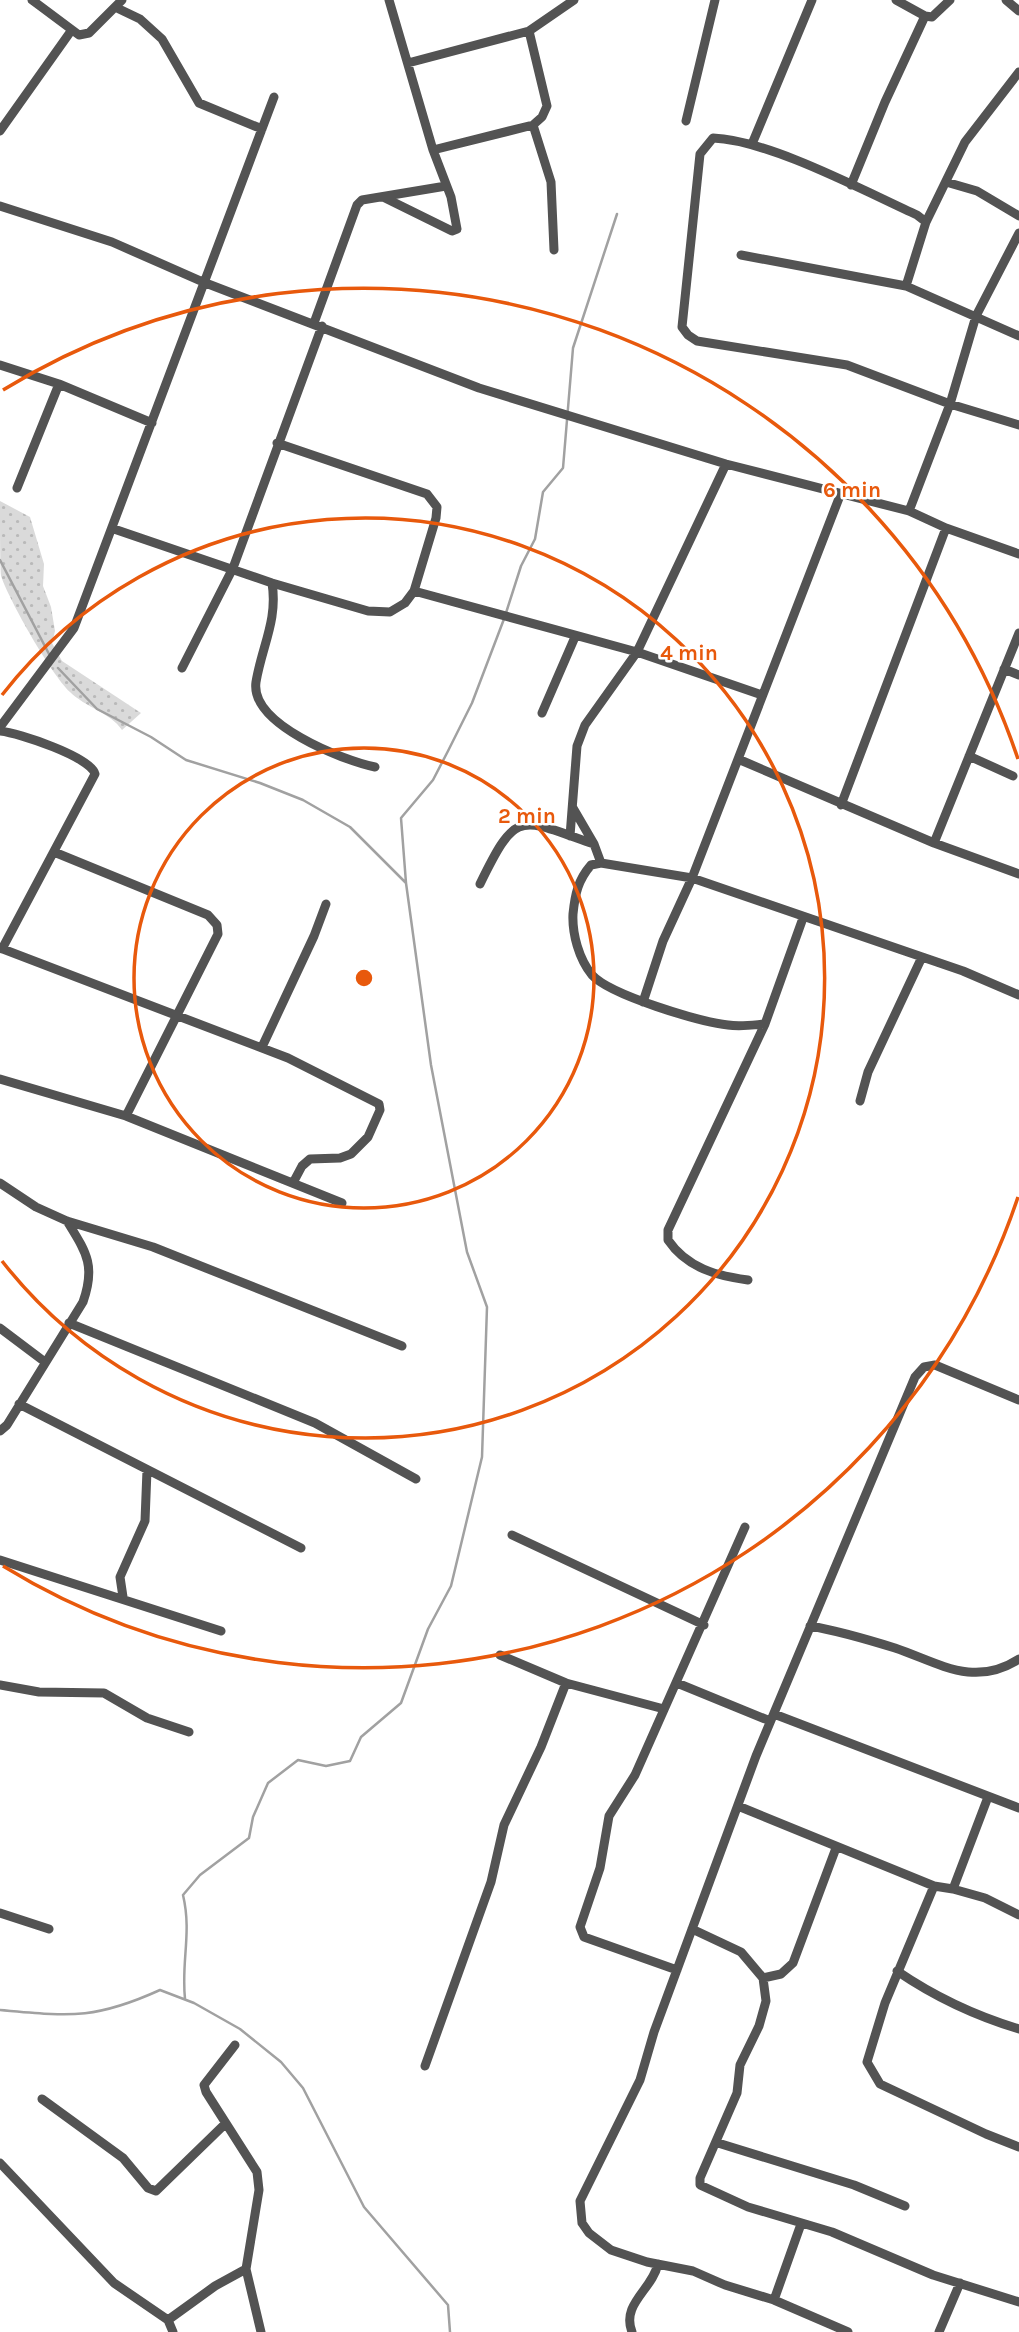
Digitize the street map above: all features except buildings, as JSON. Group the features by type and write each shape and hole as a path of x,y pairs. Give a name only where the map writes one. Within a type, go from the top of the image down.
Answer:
{"street":[{"path":"32,0 79,35 89,33 120,4 162,39 198,103 262,129"},
{"path":"383,197 455,231 457,226 446,186 389,0"},
{"path":"408,63 528,31 574,0"},
{"path":"686,121 715,0"},
{"path":"752,144 812,0"},
{"path":"896,0 932,17 950,0"},
{"path":"1006,0 1019,11"},
{"path":"851,186 885,102 925,16"},
{"path":"0,131 71,31"},
{"path":"433,150 533,125 542,117 547,106 528,31"},
{"path":"906,286 926,222 965,142 1019,72"},
{"path":"274,97 203,282 114,529 74,628 0,729 93,767 95,774 1,948 262,1047 379,1104 380,1110 362,1144 340,1158 310,1159 294,1181"},
{"path":"533,125 551,182 554,250"},
{"path":"926,222 917,215 752,144 713,138 700,154 682,327 697,341 847,365 950,404 1019,425"},
{"path":"946,181 977,191 1019,216"},
{"path":"182,668 233,568 357,205 362,200 446,186"},
{"path":"0,206 112,242 203,282 479,388 726,464 909,511 946,528 1019,554"},
{"path":"909,511 950,404 976,316 1019,233"},
{"path":"741,255 906,286 1019,336"},
{"path":"0,365 59,384 152,423"},
{"path":"17,488 59,384"},
{"path":"114,529 272,583 368,611 390,612 405,603 414,591 436,518 437,507 427,494 277,443"},
{"path":"570,836 577,746 585,725 637,652 726,464"},
{"path":"643,1002 663,940 692,878 841,493"},
{"path":"841,805 946,528"},
{"path":"272,583 275,604 256,684 262,707 270,717 311,742 375,767"},
{"path":"414,591 637,652 762,695"},
{"path":"934,843 1019,633"},
{"path":"542,713 575,637"},
{"path":"1004,669 1019,675"},
{"path":"969,756 1013,776"},
{"path":"738,759 841,805 1019,874"},
{"path":"573,808 594,844 601,863"},
{"path":"480,884 501,843 517,826 532,824 594,844"},
{"path":"54,852 208,915 217,925 218,934 179,1016 126,1116"},
{"path":"765,1024 727,1025 643,1002 608,987 592,974 579,952 573,923 574,897 581,877 591,865 601,863 692,878 922,957 1019,995"},
{"path":"262,1047 314,936 326,904"},
{"path":"748,1280 721,1277 684,1259 668,1241 668,1230 765,1024 803,918"},
{"path":"860,1101 868,1072 922,957"},
{"path":"0,1079 126,1116 294,1181 342,1203"},
{"path":"0,1183 36,1207 67,1221 153,1247 402,1346"},
{"path":"0,1431 83,1301 90,1270 88,1254 67,1221"},
{"path":"69,1323 315,1423 416,1479"},
{"path":"0,1328 45,1362"},
{"path":"848,2332 774,2300 725,2285 694,2271 611,2250 589,2233 579,2213 580,2201 640,2080 692,1928 772,1718 915,1377 924,1367 936,1365 1019,1400"},
{"path":"19,1404 301,1548"},
{"path":"123,1597 120,1577 145,1521 147,1470"},
{"path":"677,1970 584,1937 579,1932 603,1857 609,1816 635,1775 746,1527"},
{"path":"512,1535 704,1625"},
{"path":"0,1560 123,1597 222,1631"},
{"path":"810,1626 850,1633 951,1671 987,1672 1019,1659"},
{"path":"500,1655 566,1683 664,1709"},
{"path":"425,2066 491,1882 504,1825 541,1747 566,1683"},
{"path":"677,1683 1019,1808"},
{"path":"0,1685 39,1692 104,1693 147,1718 189,1732"},
{"path":"954,1889 988,1797"},
{"path":"738,1806 836,1848 934,1886 985,1898 1019,1915"},
{"path":"763,1978 781,1974 793,1963 836,1848"},
{"path":"934,1886 897,1972 867,2062 880,2084 1019,2147"},
{"path":"0,1913 49,1929"},
{"path":"692,1928 735,1947 763,1978 766,2001 760,2022 740,2064 737,2093 718,2143 700,2178 700,2185 748,2207 877,2249 960,2283 1019,2302"},
{"path":"897,1972 984,2018 1019,2029"},
{"path":"235,2045 204,2085 225,2124 257,2172 259,2190 246,2269 261,2332"},
{"path":"42,2099 123,2158 148,2188 156,2191 225,2124"},
{"path":"718,2143 855,2185 905,2206"},
{"path":"0,2163 114,2283 168,2320 173,2332"},
{"path":"774,2300 801,2224"},
{"path":"632,2332 627,2319 630,2309 648,2288 658,2264"},
{"path":"168,2320 215,2286 246,2269"},
{"path":"939,2332 960,2283"}],"shaded area":[{"path":"0,501 30,517 44,564 43,586 51,607 55,631 52,643 62,661 141,713 122,730 111,719 70,692 52,670 22,619 1,576"}],"waterway":[{"path":"506,613 521,566 535,539 543,492 563,468 573,348 617,214"},
{"path":"0,560 49,654"},
{"path":"185,1999 187,1922 183,1895 200,1875 249,1838 253,1817 268,1783 298,1760 326,1766 350,1761 361,1737 401,1703 428,1629 451,1586 482,1457 487,1307 467,1252 431,1065 406,883 401,818 433,780 472,703 504,619"},
{"path":"58,668 97,709 151,737 186,760 260,783 303,800 350,827 406,883"},
{"path":"0,2010 45,2014 99,2011 160,1990 194,2003 240,2029 281,2062 303,2088 364,2207 448,2305 450,2332"}]}
